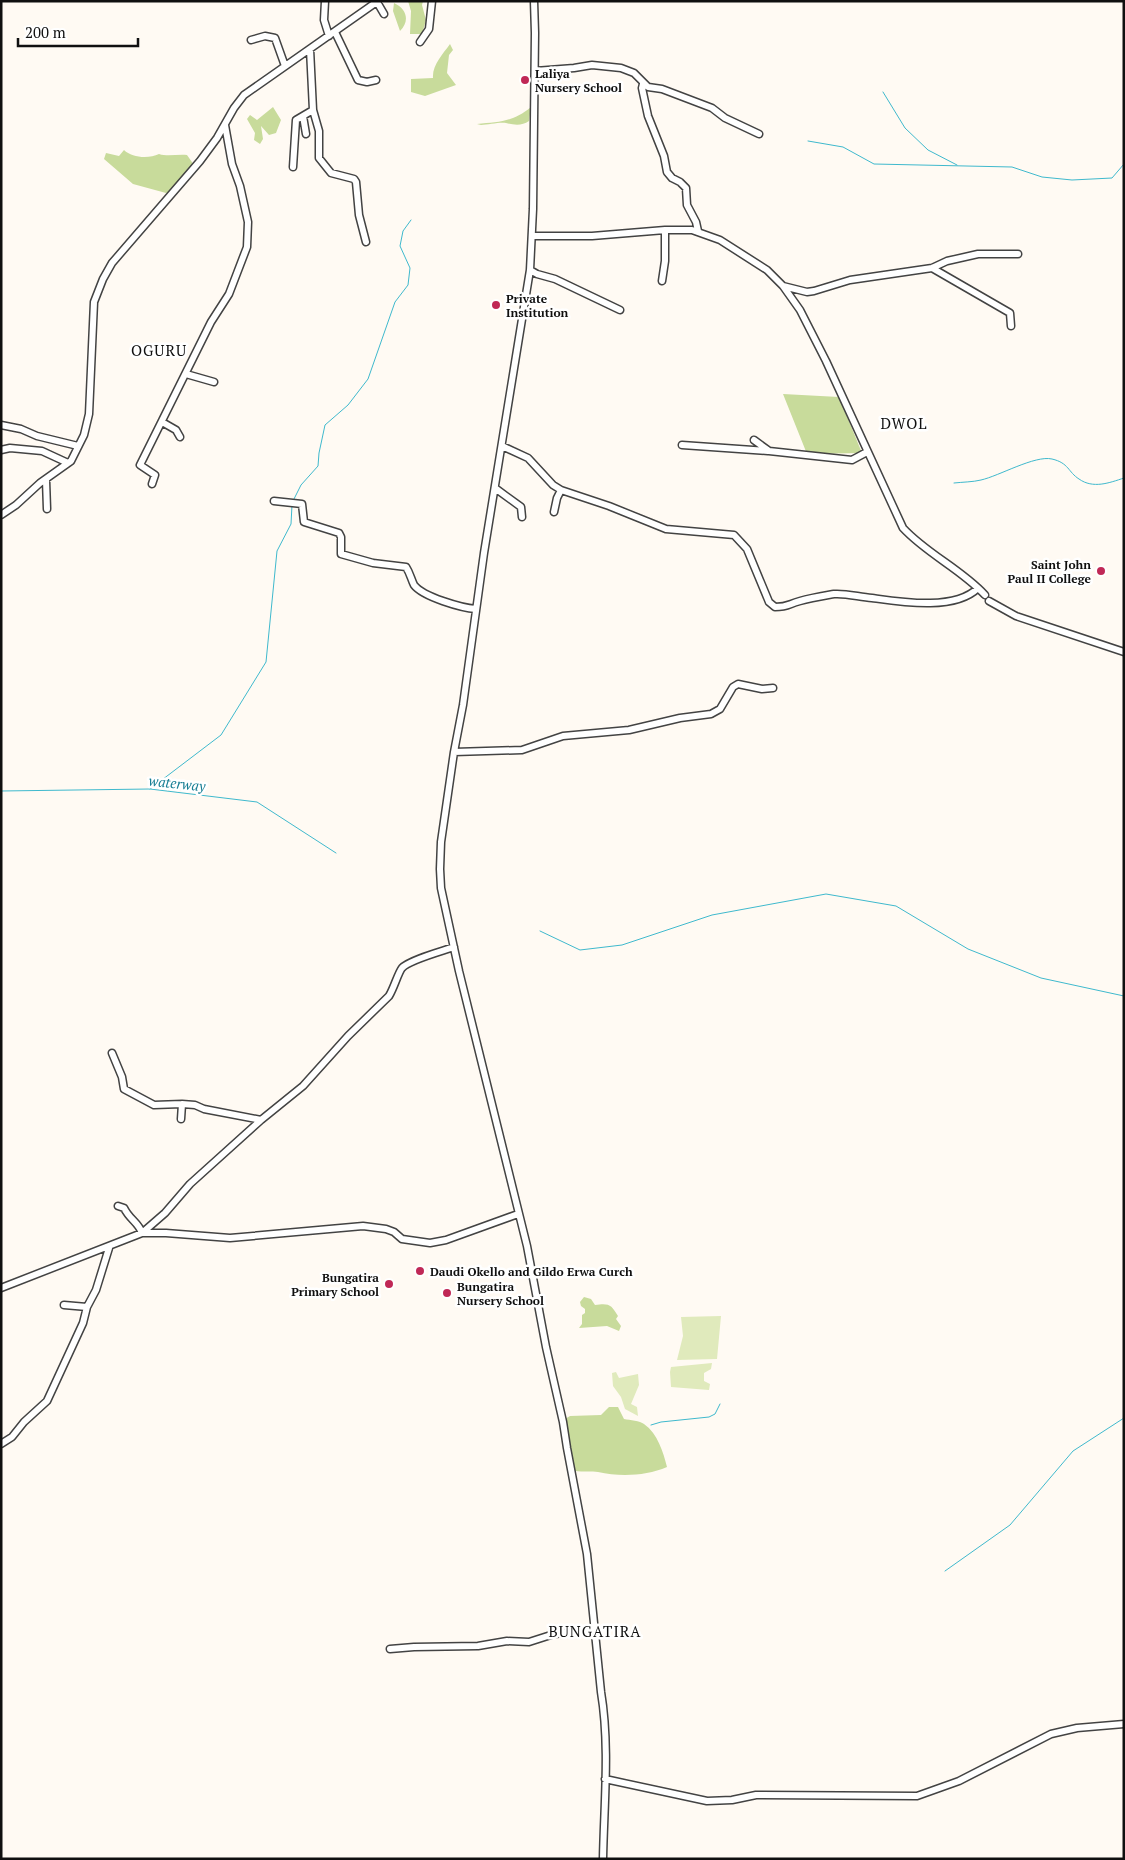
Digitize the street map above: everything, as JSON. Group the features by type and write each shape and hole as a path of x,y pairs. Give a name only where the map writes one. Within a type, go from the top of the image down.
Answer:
{"street":[{"path":"325,1 324,20 358,80 362,82 376,80"},
{"path":"420,42 429,28 432,1"},
{"path":"534,1 535,71 530,270 476,609 463,705 454,752 441,842 440,869 441,888 454,947 527,1246 546,1347 564,1422 567,1448 580,1511 588,1563 604,1710 603,1859"},
{"path":"1,515 68,462 86,429 89,414 94,302 112,263 201,160 244,95 378,2 384,14"},
{"path":"250,40 265,36 275,38 285,66"},
{"path":"310,49 313,110 319,131 319,158 331,174 354,179 356,182 359,215 366,242"},
{"path":"535,71 592,65 621,68 634,73 643,84 654,89 662,89 712,108 725,118 760,134"},
{"path":"643,84 642,88 648,116 664,156 667,172 686,188 687,205 696,222 698,231"},
{"path":"293,167 296,120 313,110"},
{"path":"303,116 306,134"},
{"path":"152,484 155,475 140,465 211,322 229,294 247,247 248,222 240,186 232,164 225,125"},
{"path":"532,236 592,236 665,230 698,231 720,240 768,270 794,299 903,528 911,537 978,588 987,598 1016,616 1086,641 1124,652"},
{"path":"662,281 665,261 665,230"},
{"path":"783,286 806,292 814,291 850,280 932,268 947,261 978,254 1018,254"},
{"path":"932,268 1010,312 1011,326"},
{"path":"530,270 555,279 620,310"},
{"path":"186,374 214,382"},
{"path":"162,422 176,430 180,437"},
{"path":"1,425 78,446"},
{"path":"754,440 769,451"},
{"path":"682,445 769,451 852,460 867,452"},
{"path":"502,446 528,458 553,485 561,490 609,506 666,529 734,535 747,549 769,602 775,607 787,607 802,600 842,594 922,603 940,602 962,598 972,594 978,588"},
{"path":"1,450 10,448 42,451 68,462"},
{"path":"46,480 47,509"},
{"path":"495,488 521,507 522,517"},
{"path":"554,512 556,498 561,490"},
{"path":"274,501 302,504 304,522 339,533 341,537 341,554 373,563 406,567 414,585 424,594 456,605 476,609"},
{"path":"454,752 522,750 563,736 628,730 680,718 711,714 720,709 732,686 738,684 762,689 772,688"},
{"path":"1,1288 109,1248 142,1233 165,1213 190,1184 261,1120 303,1086 348,1036 389,996 394,989 402,968 410,962 454,947"},
{"path":"112,1053 122,1077 124,1090 154,1105 195,1105 204,1109 261,1120"},
{"path":"181,1119 182,1104"},
{"path":"118,1206 124,1208 132,1221 140,1227 142,1233"},
{"path":"142,1233 230,1238 363,1226 386,1229 394,1232 402,1239 430,1243 446,1240 518,1214"},
{"path":"1,1444 12,1437 24,1422 48,1401 83,1323 109,1248"},
{"path":"64,1305 87,1307"},
{"path":"390,1649 478,1646 506,1641 529,1642 554,1634 594,1630"},
{"path":"605,1779 707,1801 732,1800 756,1795 917,1796 959,1781 1052,1734 1077,1728 1124,1724"}],"green space":[{"path":"408,1 423,1 422,5 426,20 422,34 410,34 411,11"},
{"path":"394,3 402,8 406,16 405,23 400,31 393,11"},
{"path":"450,44 453,50 449,55 447,73 456,85 425,96 411,92 411,79 433,78 436,64"},
{"path":"273,107 281,120 276,133 269,135 261,126 263,139 260,144 254,140 255,133 247,119 250,115 257,120"},
{"path":"531,107 529,121 524,124 477,124 499,122 512,118"},
{"path":"124,150 131,155 141,157 159,154 187,155 194,165 172,192 166,193 133,184 104,159 106,153 119,156"},
{"path":"783,394 839,397 862,453 807,454"},
{"path":"584,1297 591,1299 595,1305 604,1304 612,1307 618,1316 616,1319 621,1326 619,1331 607,1326 579,1328 582,1324 582,1315 585,1313 585,1309 581,1306 580,1302"},
{"path":"721,1316 717,1359 677,1360 683,1336 681,1317"},
{"path":"712,1363 711,1369 704,1373 704,1381 710,1384 709,1390 671,1387 671,1367"},
{"path":"616,1372 619,1378 638,1374 639,1385 631,1404 637,1407 638,1416 625,1409 621,1397 613,1386 612,1373"},
{"path":"609,1407 618,1407 624,1419 640,1422 649,1428 659,1444 667,1467 633,1475 575,1471 565,1419 570,1416 601,1415"}],"waterway":[{"path":"883,92 905,128 928,150 957,165"},
{"path":"808,141 843,147 874,164 1012,167 1042,177 1072,180 1112,178 1124,164"},
{"path":"293,501 301,485 318,466 325,425 348,405 368,379 395,302 408,285 410,268 400,246 403,231 411,220"},
{"path":"954,483 989,478 1027,463 1045,459 1052,459 1062,463 1075,476 1090,484 1113,482 1124,478"},
{"path":"150,789 221,735 266,662 277,551 291,524 292,505"},
{"name":"waterway","path":"1,791 150,789 257,802 336,853"},
{"path":"540,931 580,950 622,945 712,915 826,894 896,906 968,949 1041,978 1124,996"},
{"path":"651,1425 661,1422 709,1417 715,1414 720,1404"},
{"path":"945,1571 1010,1525 1073,1451 1124,1418"}],"place":[{"name":"Laliya Nursery School","path":"525,80"},
{"name":"Private Institution","path":"496,305"},
{"name":"Saint John Paul II College","path":"1101,571"},
{"name":"Daudi Okello and Gildo Erwa Curch","path":"420,1271"},
{"name":"Bungatira Primary School","path":"389,1284"},
{"name":"Bungatira Nursery School","path":"447,1293"}],"district":[{"name":"OGURU","path":"159,350"},
{"name":"DWOL","path":"904,423"},
{"name":"BUNGATIRA","path":"595,1631"}]}
